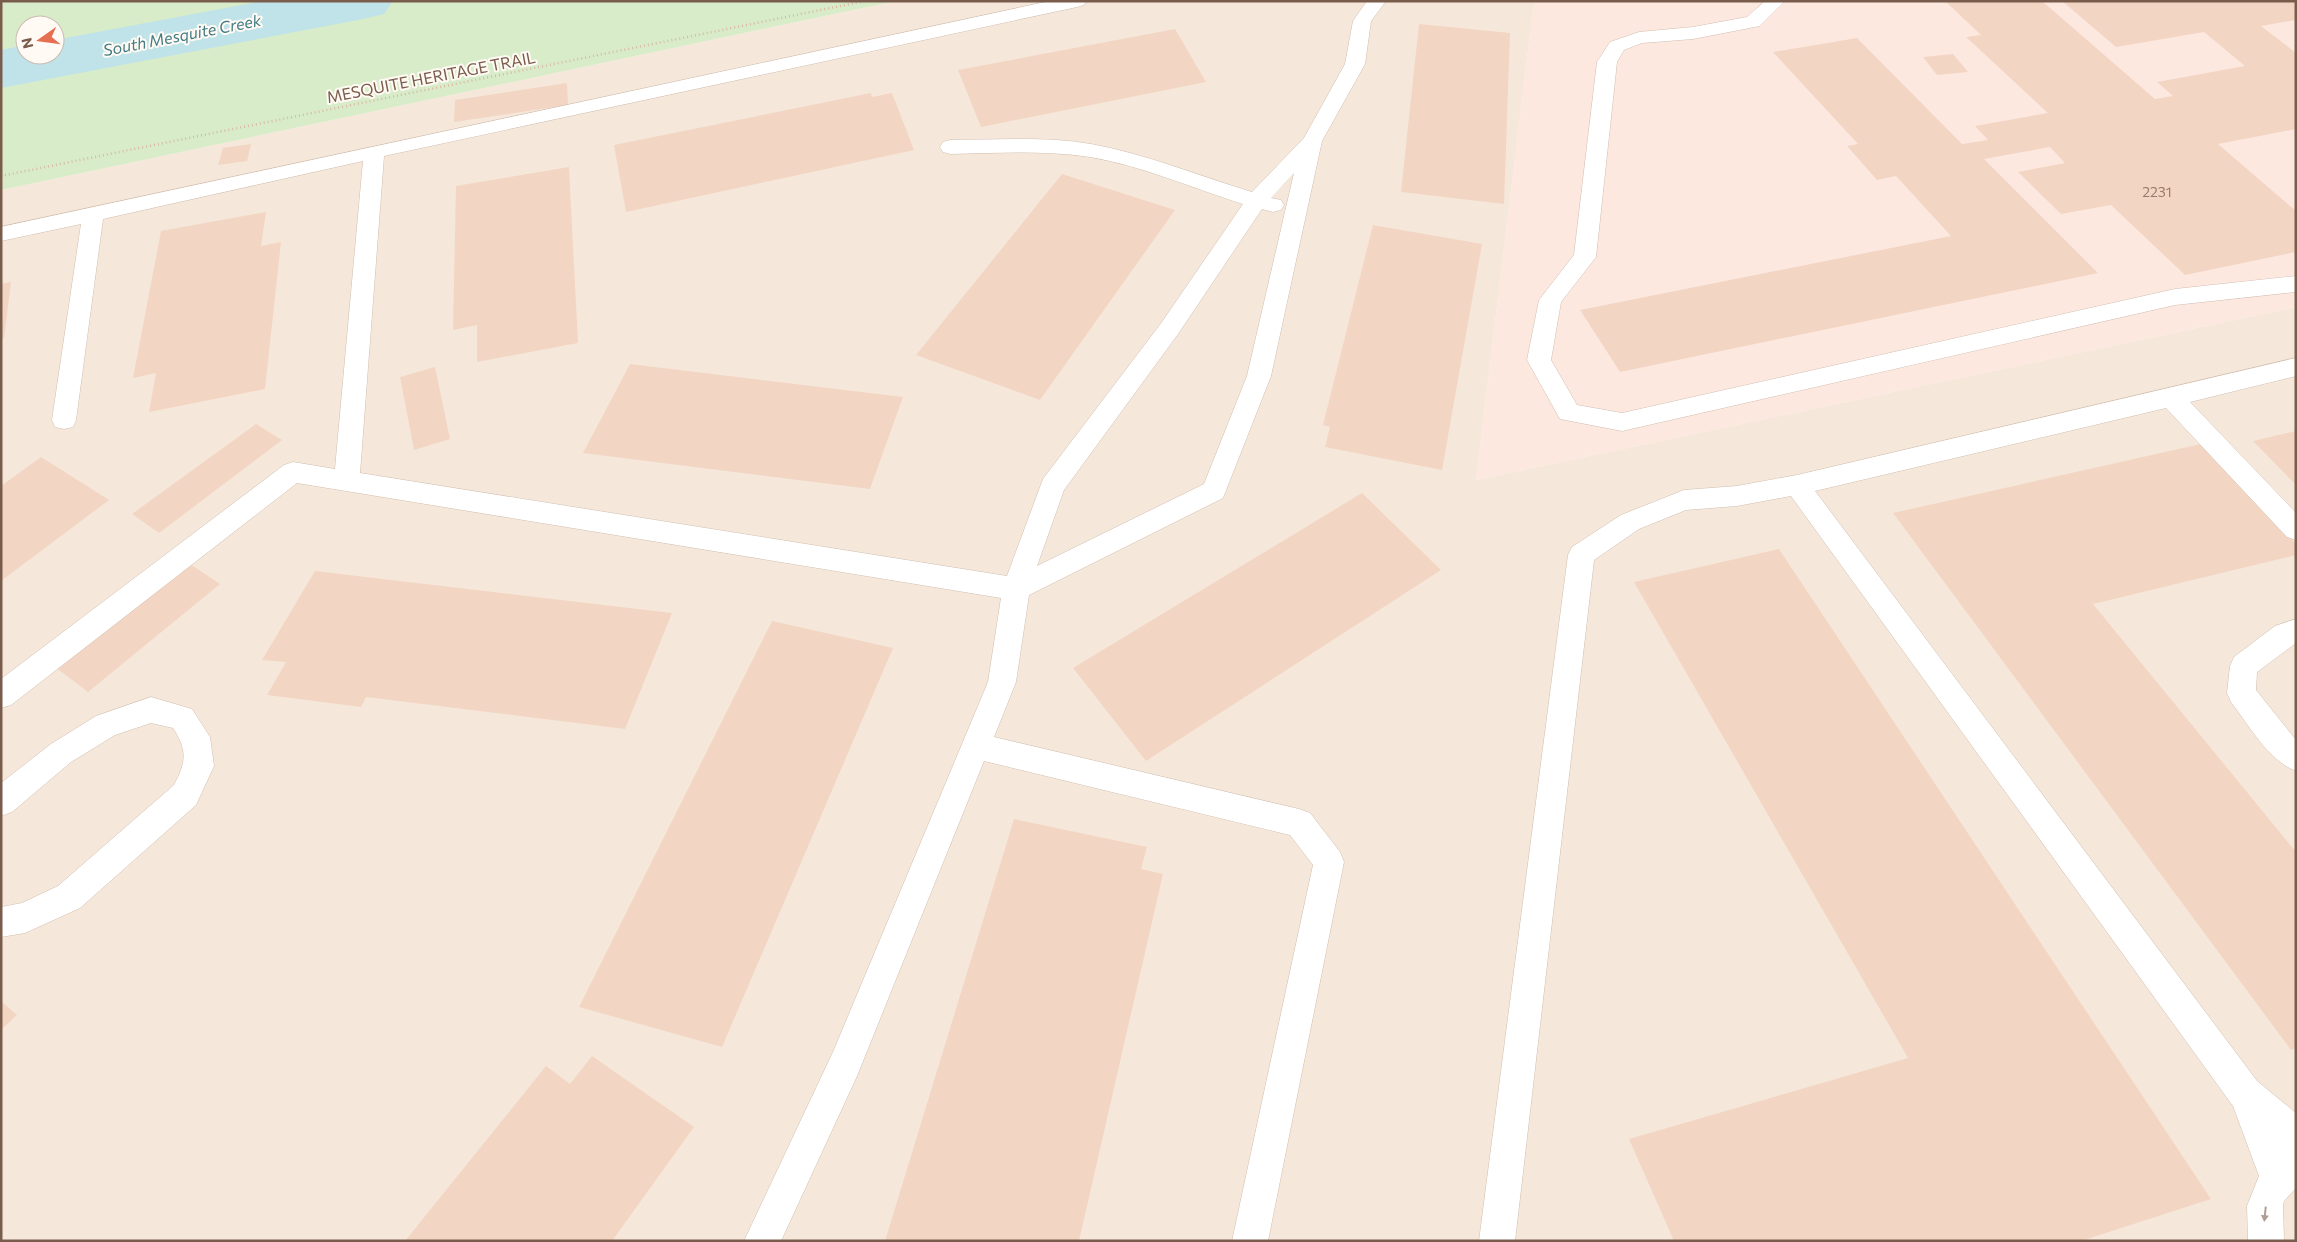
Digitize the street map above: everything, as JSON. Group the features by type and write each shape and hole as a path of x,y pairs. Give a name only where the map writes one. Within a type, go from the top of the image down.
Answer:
{"lane":[{"path":"1,234 1077,1"},
{"path":"762,1241 845,1064 1002,682 1016,589 1052,486 1170,328 1256,201 1312,141 1355,64 1362,21 1377,1"},
{"path":"1776,1 1753,22 1693,33 1639,38 1617,46 1608,62 1585,257 1550,300 1538,360 1569,413 1622,422 2175,297 2296,284"},
{"path":"1,696 293,472 1016,589 1214,491 1259,376 1312,141"},
{"path":"950,147 1090,150 1158,169 1256,201 1297,211"},
{"path":"346,480 374,152"},
{"path":"64,420 93,214"},
{"path":"1497,1241 1581,555 1630,522 1684,500 1737,496 1797,485 2296,367"},
{"path":"2171,398 2296,530"},
{"path":"1797,485 2245,1092 2287,1172 2267,1198 2264,1224 2266,1241"},
{"path":"2296,631 2286,634 2244,666 2241,692 2286,750 2296,758"},
{"path":"1,802 61,753 106,725 151,710 182,718 195,737 199,766 186,795 69,897 25,918 1,922"},
{"path":"975,746 1300,823 1329,862 1250,1241"},
{"path":"2245,1092 2296,1136"}],"path":[{"name":"MESQUITE HERITAGE TRAIL","path":"1,176 865,1"}],"shaded area":[{"path":"896,1 1534,1 1476,480 2296,307 2296,1241 1,1241 1,190"},
{"path":"1534,1 2296,1 2296,307 1476,480"}],"green space":[{"path":"1,1 896,1 1,190"}],"building":[{"path":"1945,1 2042,1 2155,99 2173,96 2157,82 2245,66 2204,32 2116,47 2062,1 2296,1 2296,20 2261,26 2296,53 2296,129 2218,144 2296,211 2296,252 2185,275 2111,205 2061,214 2018,172 2065,163 2050,147 1984,159 2098,273 1620,372 1580,310 1951,236 1896,176 1877,180 1847,146 1858,144 1773,52 1857,38 1962,144 1988,140 1975,126 2048,113 1966,37 1981,35"},
{"path":"1419,24 1510,33 1504,204 1401,192"},
{"path":"1175,29 1206,82 981,127 958,70"},
{"path":"1953,54 1968,72 1937,75 1923,57"},
{"path":"567,83 568,105 454,122 455,100"},
{"path":"871,93 872,97 892,93 914,150 626,212 614,145"},
{"path":"251,144 247,161 218,165 223,148"},
{"path":"569,167 578,343 477,362 477,325 453,330 456,186"},
{"path":"1062,174 1175,210 1040,400 916,355"},
{"path":"266,212 261,246 281,242 265,389 149,412 156,373 133,378 161,231"},
{"path":"1373,225 1482,244 1442,470 1325,447 1330,427 1323,425"},
{"path":"11,282 4,338 1,339 1,284"},
{"path":"630,364 903,397 870,489 583,453"},
{"path":"435,367 450,439 414,450 400,377"},
{"path":"256,424 282,440 159,533 132,514"},
{"path":"2296,431 2296,485 2253,441"},
{"path":"2201,444 2296,544 2296,555 2093,604 2296,852 2296,1048 2291,1050 1893,513"},
{"path":"41,457 109,500 1,581 1,486"},
{"path":"1362,493 1441,570 1146,761 1073,668"},
{"path":"1779,549 2211,1199 2081,1241 1674,1241 1629,1139 1908,1058 1634,582"},
{"path":"187,562 220,584 88,692 55,667"},
{"path":"315,571 672,613 625,729 366,697 361,707 267,695 286,662 262,660"},
{"path":"772,621 893,648 722,1047 579,1007"},
{"path":"1014,819 1147,847 1141,869 1163,874 1079,1241 885,1241"},
{"path":"1,1001 17,1015 1,1030"},
{"path":"592,1056 694,1127 612,1241 405,1241 546,1066 570,1084"}],"waterway":[{"name":"South Mesquite Creek","path":"1,69 363,1"}]}
